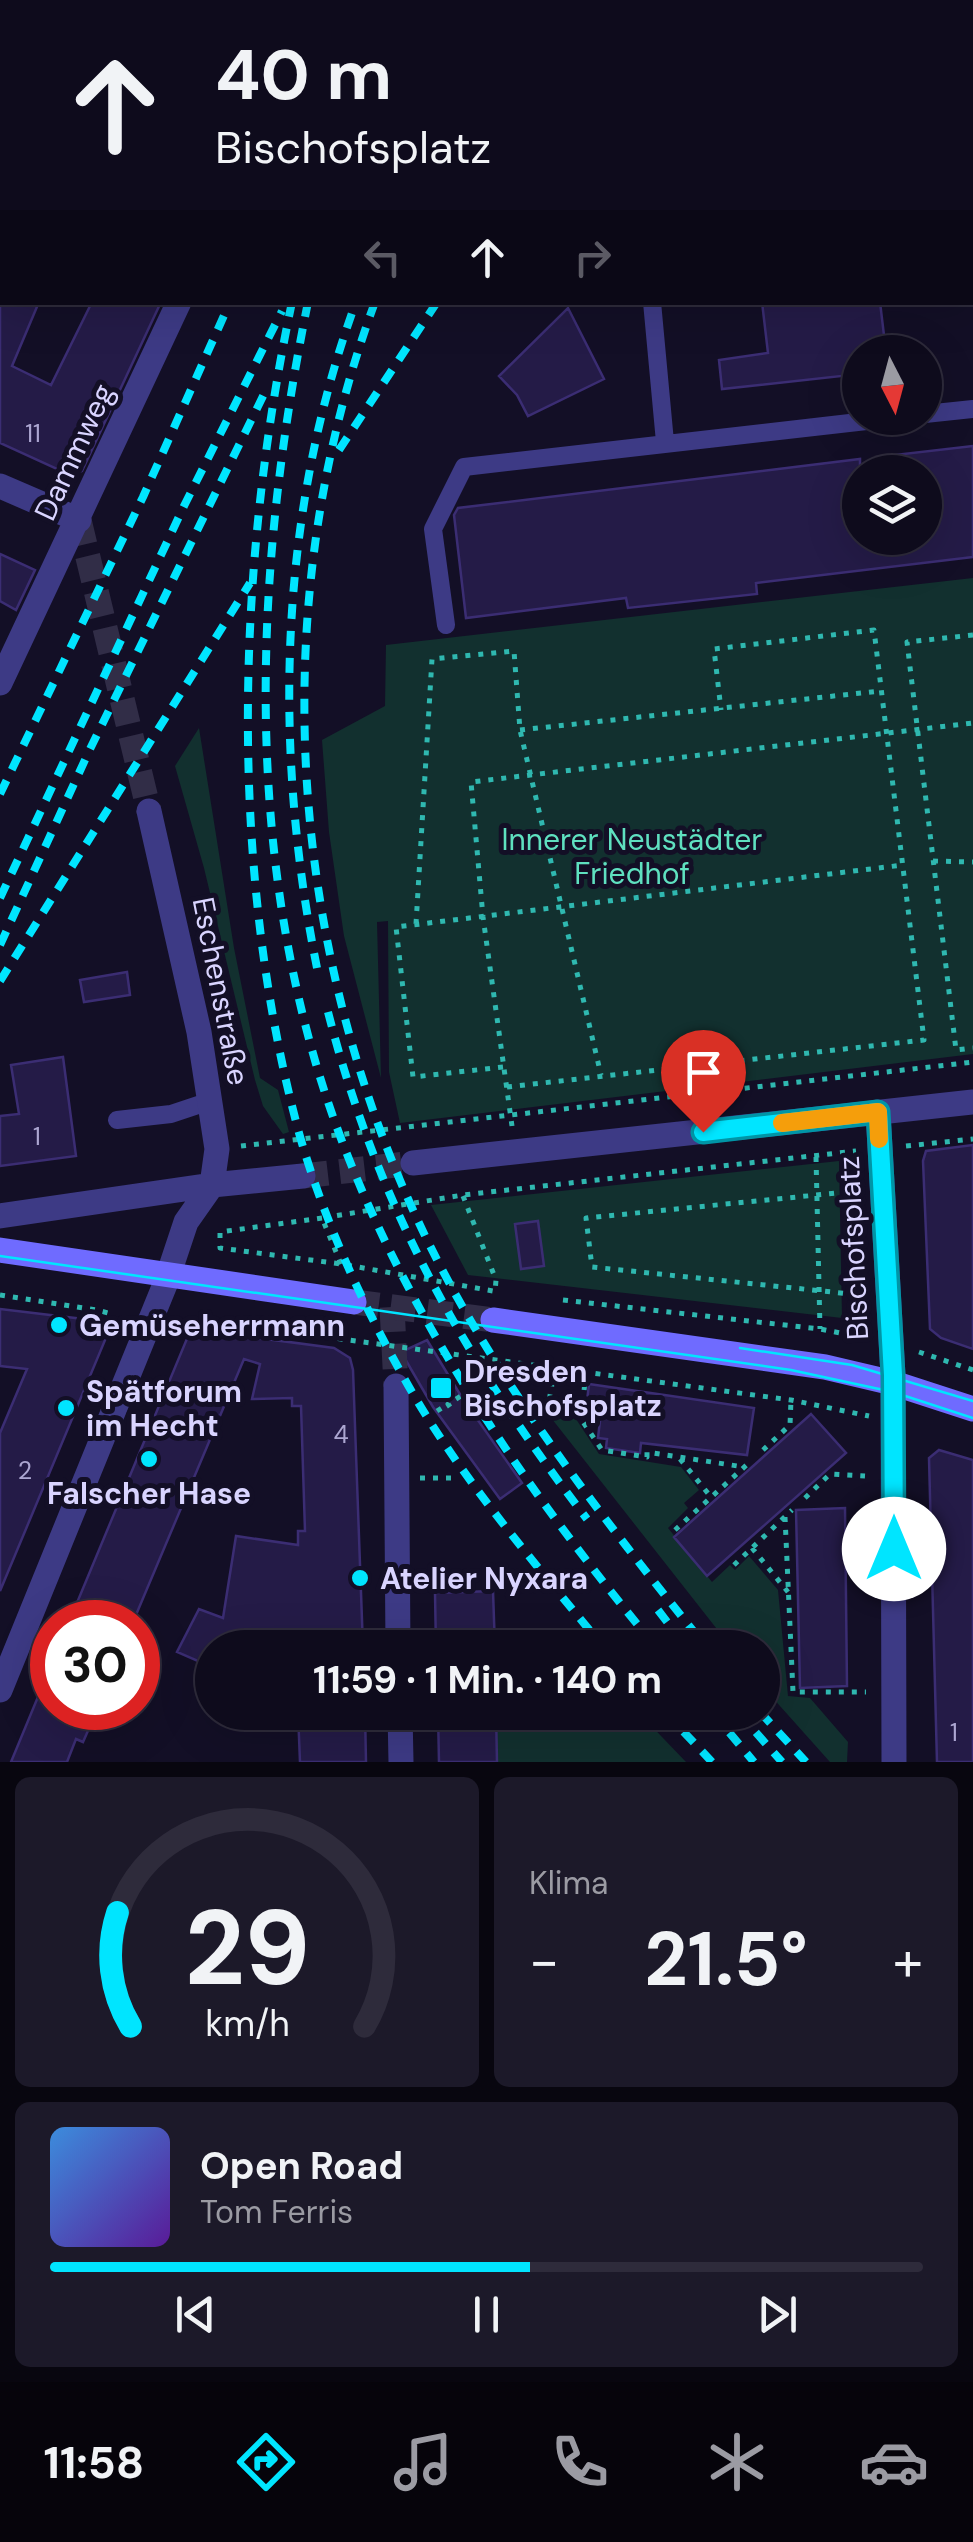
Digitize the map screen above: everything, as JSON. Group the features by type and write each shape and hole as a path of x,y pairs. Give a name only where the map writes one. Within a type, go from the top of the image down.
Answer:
{"main road":[{"path":"0,1250 354,1302"},
{"name":"Bischofsplatz","path":"493,1320 792,1362 893,1383"},
{"path":"893,1383 973,1409"}],"street":[{"name":"Dammweg","path":"0,683 178,305"},
{"path":"0,486 79,520"},
{"name":"Eschenstraße","path":"150,811 199,1032 217,1149 212,1185"},
{"path":"878,1112 973,1102"},
{"name":"Bischofsplatz","path":"413,1163 878,1112 893,1383"},
{"path":"0,1216 303,1176"},
{"path":"0,1690 168,1276 186,1222 212,1185"},
{"path":"893,1383 894,1762"},
{"path":"396,1386 398,1630"},
{"path":"400,1730 401,1762"}],"lane":[{"path":"652,305 664,442"},
{"path":"942,412 973,409"},
{"path":"446,625 433,529 464,467 842,423"},
{"path":"116,1120 171,1114 210,1101"}],"path":[{"path":"507,1087 924,1040 874,630 714,649 722,710"},
{"path":"973,635 907,642 956,1050 973,1048"},
{"path":"416,924 432,659 514,651 520,730 601,1075"},
{"path":"520,730 881,691"},
{"path":"516,1152 484,917 471,782 973,723"},
{"path":"933,861 973,862"},
{"path":"504,1066 414,1077 396,927 903,866"},
{"path":"217,1149 973,1062"},
{"path":"512,1294 341,1264 220,1248 220,1232 463,1195 973,1139"},
{"path":"816,1157 820,1329"},
{"path":"847,1192 586,1218 592,1267 851,1294"},
{"path":"463,1195 496,1280 495,1292"},
{"path":"322,1218 341,1264"},
{"path":"0,1296 112,1314 118,1332"},
{"path":"562,1300 820,1329 892,1344 973,1370"},
{"path":"209,1321 790,1400 893,1422"},
{"path":"763,1450 790,1426 792,1362"},
{"path":"548,1412 555,1368"},
{"path":"586,1372 581,1420 602,1450 647,1457 647,1452 744,1467"},
{"path":"437,1412 461,1396"},
{"path":"678,1457 711,1498"},
{"path":"675,1530 750,1461"},
{"path":"436,1478 447,1470"},
{"path":"805,1498 830,1474 893,1477"},
{"path":"734,1564 792,1510"},
{"path":"785,1518 794,1692 894,1692"},
{"path":"752,1548 788,1593"}],"green space":[{"name":"Innerer Neustädter Friedhof","path":"973,578 973,1054 400,1123 389,1072 388,921 377,922 381,1078 344,936 329,832 322,740 385,706 386,645"},
{"path":"199,728 234,948 260,1078 278,1090 289,1132 283,1134 263,1106 255,1080 175,766"},
{"path":"839,1161 842,1318 468,1275 431,1205"},
{"path":"564,1397 578,1399 576,1419 599,1454 681,1467 699,1490 684,1503 688,1508 668,1528 712,1582 730,1565 735,1570 749,1556 778,1590 788,1696 810,1698 848,1742 847,1762 830,1762 780,1706 780,1630 718,1630 552,1419 562,1412"},
{"path":"496,1730 655,1730 686,1762 497,1762"}],"building":[{"path":"0,305 38,305 12,366 51,385 91,305 160,305 82,471 70,475 0,443"},
{"path":"762,305 880,305 884,335 842,335 842,376 722,389 719,360 768,353"},
{"path":"568,308 604,379 528,416 517,395 499,376"},
{"path":"973,446 973,557 756,583 757,594 628,608 626,598 466,618 454,515 458,508 842,461 842,555 942,555 942,455 894,455"},
{"path":"0,554 35,570 16,610 0,601"},
{"path":"127,972 130,995 84,1002 80,980"},
{"path":"63,1057 76,1156 0,1166 0,1116 19,1114 11,1065"},
{"path":"973,1145 973,1349 941,1338 930,1329 923,1161 926,1151"},
{"path":"538,1221 544,1266 521,1269 515,1224"},
{"path":"0,1309 100,1321 108,1333 0,1591 0,1433 27,1369 0,1366"},
{"path":"191,1329 334,1348 350,1358 362,1630 195,1630 195,1660 177,1652 199,1609 223,1618 236,1536 298,1545 298,1531 305,1531 301,1406 292,1406 292,1398 252,1399 260,1364 244,1359 142,1600 78,1600"},
{"path":"427,1340 522,1483 500,1499 433,1407 401,1352"},
{"path":"589,1384 754,1408 747,1455 641,1443 640,1453 606,1448 607,1439 598,1438 601,1412 592,1410 587,1401"},
{"path":"811,1414 846,1453 707,1576 674,1537"},
{"path":"939,1450 973,1460 973,1762 937,1762 929,1458"},
{"path":"845,1508 847,1686 800,1688 796,1510"},
{"path":"493,1591 494,1630 436,1630 435,1593"},
{"path":"30,1716 30,1730 88,1730 83,1742 76,1739 67,1762 11,1762"},
{"path":"299,1730 365,1730 366,1762 300,1762"},
{"path":"438,1730 496,1730 497,1762 439,1762"}],"tunnel":[{"path":"79,520 149,811"},
{"path":"303,1176 413,1163"},
{"path":"354,1302 493,1320"},
{"path":"392,1307 396,1386"}],"tram line":[{"path":"0,1256 791,1370 893,1392 973,1418"},
{"path":"740,1348 852,1365 973,1401"}],"railway":[{"path":"0,794 143,497 229,305"},
{"path":"291,305 259,506 248,718 251,824 260,929 276,1033 299,1133 319,1194 342,1254 384,1341 444,1443 589,1630"},
{"path":"307,305 278,488 266,677 276,865 290,958 312,1050 338,1131 371,1212 453,1366 550,1512 642,1630"},
{"path":"317,968 294,801 289,717 291,632 298,548 311,465 330,383 355,305"},
{"path":"374,305 338,425 314,551 305,679 309,808 326,936 357,1061 401,1182 457,1297 513,1389 574,1477 693,1630"},
{"path":"339,450 435,305"},
{"path":"0,898 184,506 282,311"},
{"path":"0,945 90,749 268,386"},
{"path":"0,981 250,583"},
{"path":"328,1012 372,1152 430,1279 502,1400 587,1519"},
{"path":"658,1610 673,1630"},
{"path":"682,1730 712,1762"},
{"path":"727,1730 754,1762"},
{"path":"754,1730 782,1762"},
{"path":"777,1730 806,1762"}],"slow traffic":[{"path":"782,1123 878,1112 879,1139"}],"place":[{"name":"Gemüseherrmann","path":"59,1325"},
{"name":"Dresden Bischofsplatz","path":"441,1388"},
{"name":"Spätforum im Hecht","path":"66,1408"},
{"name":"Falscher Hase","path":"149,1459"},
{"name":"Atelier Nyxara","path":"360,1578"}],"route":[{"path":"703,1132 878,1112 893,1375 894,1549"}]}
